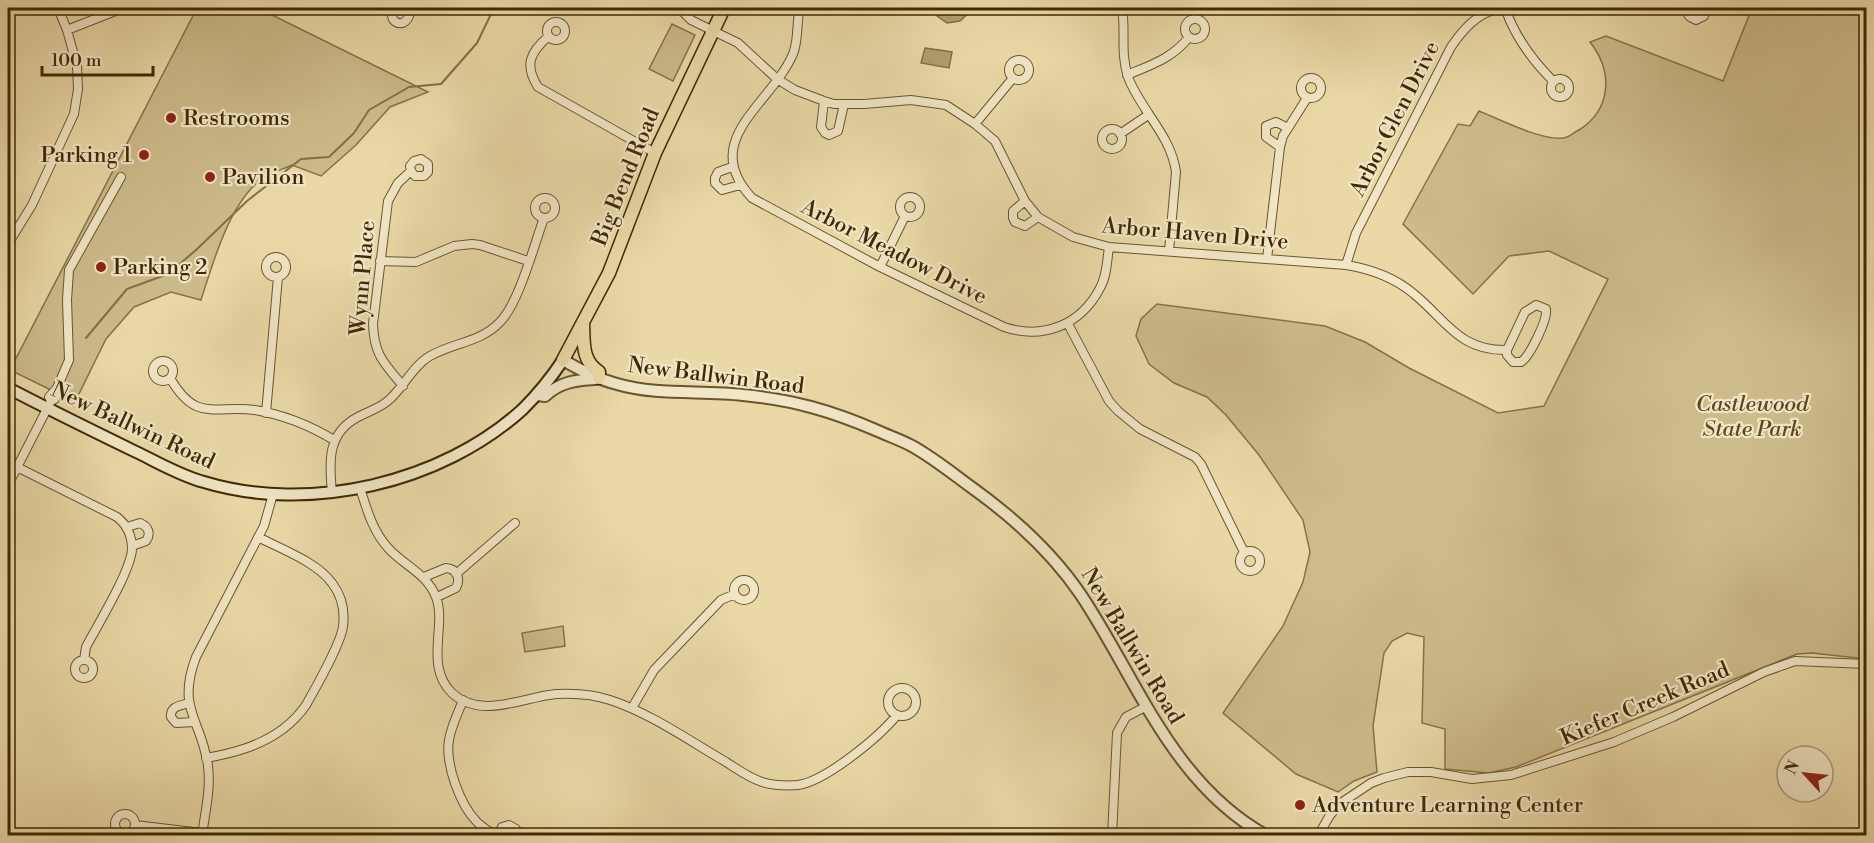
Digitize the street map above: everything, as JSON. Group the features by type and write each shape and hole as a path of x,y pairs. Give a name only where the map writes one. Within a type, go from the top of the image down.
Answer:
{"main road":[{"name":"Big Bend Road","path":"563,360 609,273 655,153 724,8"},
{"path":"583,322 585,354 592,368 599,372 599,378"}],"street":[{"path":"8,244 32,205 74,114 78,78 75,58 58,8"},
{"path":"67,30 123,8"},
{"path":"395,8 391,15 393,21 399,24 408,19 409,13 405,8"},
{"name":"Arbor Haven Drive","path":"679,8 691,20 738,43 777,79 795,90 824,101 844,104 878,104 911,100 946,105 975,124 994,141 1025,201 1038,217 1073,237 1110,247 1346,265 1368,269 1402,284 1446,326 1479,347 1507,350"},
{"path":"740,185 722,189 715,183 715,178 718,172 732,167 733,147 740,129 793,53 800,8"},
{"path":"1122,8 1124,19 1122,48 1128,75 1148,115 1170,146 1174,159 1176,172 1169,251"},
{"name":"Arbor Glen Drive","path":"1346,265 1356,233 1451,47 1469,24 1498,8"},
{"path":"1505,8 1517,39 1553,81"},
{"path":"1683,8 1690,17 1696,20 1704,16 1706,8"},
{"path":"549,36 534,50 531,59 530,68 538,87 655,153"},
{"path":"1128,75 1166,59 1182,47 1189,37"},
{"path":"975,124 1013,78"},
{"path":"1267,259 1280,147 1288,128 1307,98"},
{"path":"824,101 821,128 830,135 838,131 844,104"},
{"path":"1120,134 1148,115"},
{"path":"1280,147 1266,137 1266,126 1276,122 1288,128"},
{"name":"Arbor Meadow Drive","path":"732,167 740,185 759,204 879,267 1004,327 1017,331 1043,331 1068,324"},
{"name":"Wynn Place","path":"403,386 385,366 376,349 374,324 388,201 398,183 411,171"},
{"path":"8,485 69,360 67,300 69,270 121,177"},
{"path":"1025,201 1013,211 1015,222 1025,226 1038,217"},
{"path":"879,267 905,216"},
{"path":"332,492 329,465 334,440 340,432 353,420 388,401 425,359 481,337 502,321 515,300 544,218"},
{"path":"380,261 416,262 447,248 464,244 480,245 528,261"},
{"path":"1110,247 1101,288 1080,314 1068,324 1109,401 1118,411 1140,429 1186,451 1201,465 1244,552"},
{"path":"267,413 278,277"},
{"name":"Arbor Haven Drive","path":"1532,306 1543,306 1547,313 1546,318 1524,360 1513,362 1507,355 1507,350 1525,312 1532,306"},
{"name":"New Ballwin Road","path":"8,388 49,405 192,478 227,488 273,494 332,492 360,488 415,472 468,448 511,419 537,394 563,360 619,385 645,389 741,395 806,405 838,414 912,446 996,505 1024,530 1060,567 1098,623 1145,707 1173,751 1202,785 1233,812 1267,836"},
{"path":"170,378 183,397 199,408 215,411 253,410 297,420 334,440"},
{"path":"537,394 545,396 552,389 568,382 599,378"},
{"path":"17,467 117,517 127,527 131,543 128,567 86,647 84,660"},
{"path":"360,488 369,516 381,540 400,559 424,577 437,597 440,674 452,692 463,700 477,705 494,706 555,694 578,694 608,699 632,708 760,782 786,785 799,785 821,777 886,729 897,715"},
{"path":"135,825 202,834 209,791 207,758 189,703 190,676 196,657 264,526 273,494"},
{"path":"456,574 515,523"},
{"path":"127,527 140,524 147,528 146,541 131,543"},
{"path":"207,758 242,750 276,734 293,720 306,706 343,629 342,602 327,577 316,567 258,537"},
{"path":"424,577 446,568 454,570 459,580 456,588 437,597"},
{"path":"632,708 654,670 722,600 735,594"},
{"name":"Kiefer Creek Road","path":"1318,836 1330,815 1341,803 1371,783 1384,778 1408,772 1431,772 1472,779 1511,775 1614,742 1684,712 1764,672 1794,661 1866,664"},
{"path":"463,700 449,737 448,749 454,780 461,799 476,821 497,836 502,827 509,825 516,829 519,836"},
{"path":"189,703 174,708 171,711 171,717 177,723 194,722"},
{"path":"1112,836 1117,733 1126,717 1145,707"}],"green space":[{"path":"197,8 258,8 428,92 390,107 356,145 321,176 292,165 258,182 247,193 230,221 216,253 201,300 171,292 134,307 106,339 73,406 53,391 10,370"},
{"name":"Castlewood State Park","path":"1752,8 1866,8 1866,659 1812,653 1797,654 1516,767 1489,773 1445,769 1445,729 1422,723 1424,637 1407,633 1392,641 1384,653 1373,726 1377,772 1354,781 1338,792 1296,774 1223,713 1283,626 1303,582 1310,552 1303,520 1259,455 1226,415 1207,397 1174,383 1149,364 1136,336 1141,319 1157,304 1325,326 1365,342 1409,368 1498,413 1544,406 1608,279 1549,251 1509,256 1473,294 1403,224 1458,124 1470,126 1479,111 1532,133 1554,138 1567,137 1590,121 1603,101 1606,89 1603,65 1590,42 1606,36 1723,81"},
{"path":"672,24 695,35 673,81 649,69"},
{"path":"563,626 565,646 525,652 522,633"}],"shaded area":[{"path":"934,8 974,8 960,21 947,23 937,16"},
{"path":"925,48 952,52 949,68 921,63"}],"waterway":[{"path":"86,338 127,289 168,274 247,201 301,159 329,157 354,133 369,110 409,87 441,84 477,43 494,8"},
{"path":"1855,836 1866,829"}],"place":[{"name":"Restrooms","path":"171,118"},
{"name":"Parking 1","path":"144,155"},
{"name":"Pavilion","path":"210,177"},
{"name":"Parking 2","path":"101,267"},
{"name":"Adventure Learning Center","path":"1300,805"}]}
